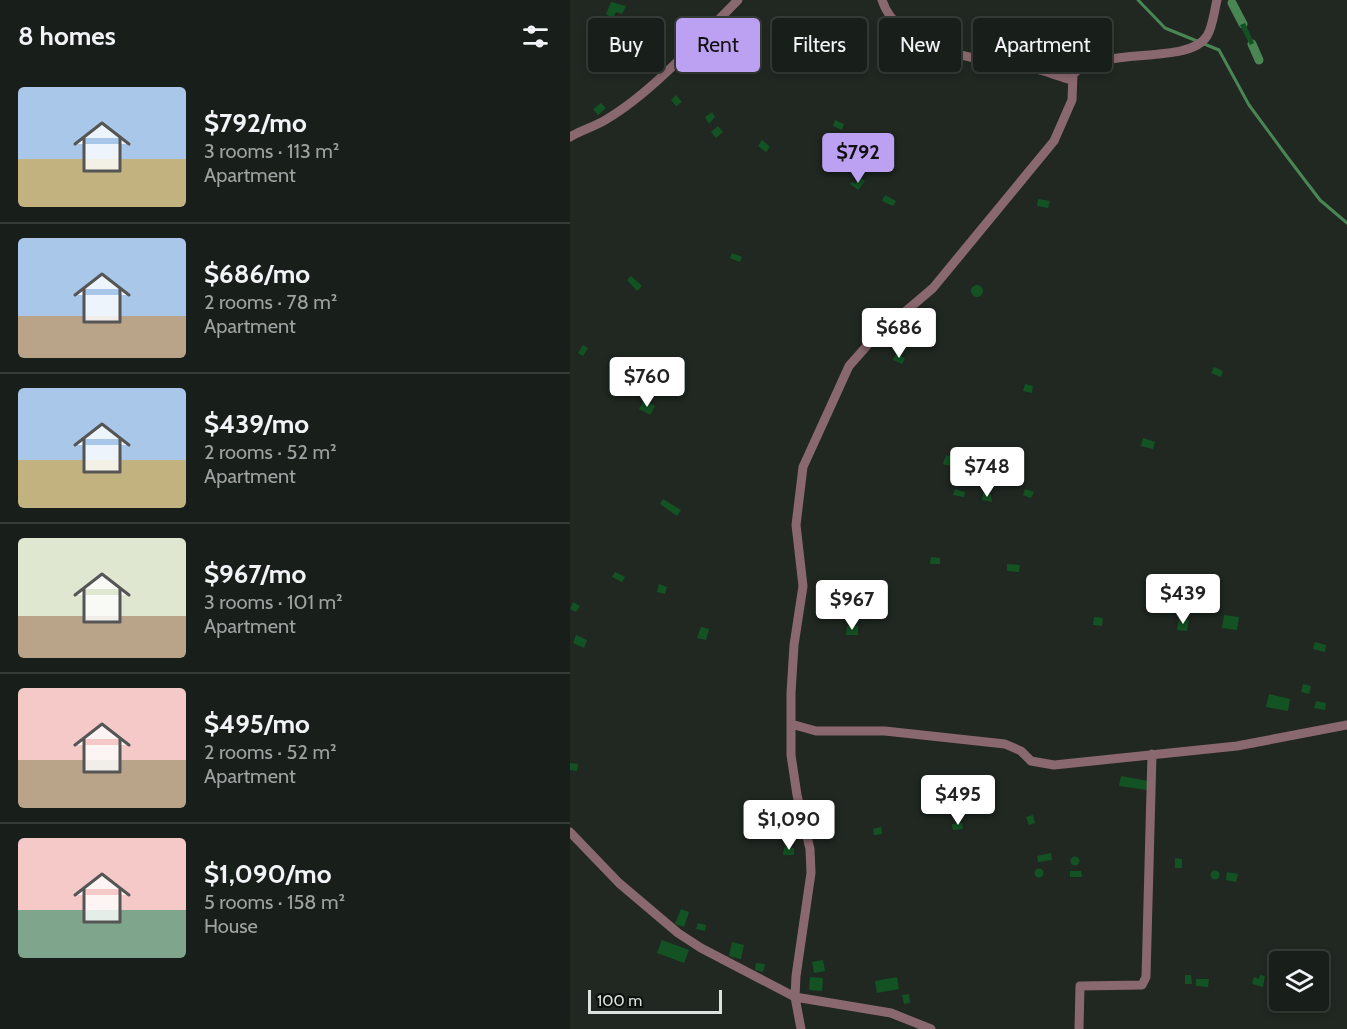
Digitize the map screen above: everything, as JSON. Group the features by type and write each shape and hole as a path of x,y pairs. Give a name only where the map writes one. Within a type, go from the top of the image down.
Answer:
{"street":[{"path":"570,137 607,119 628,105 692,47 738,0"},
{"path":"882,0 891,19 914,38 990,63 1037,69 1072,80"},
{"path":"801,1029 795,997 799,949 811,873 810,849 794,777 791,724 794,645 803,586 796,525 798,489 803,467 849,366 872,340 933,288 1054,141 1072,100 1072,80 1079,69 1102,61 1177,51 1200,42 1206,37 1211,25 1217,0"},
{"path":"791,724 816,731 885,731 1005,744 1021,751 1031,761 1054,765 1237,746 1347,725"},
{"path":"1079,1029 1080,986 1142,985 1146,977 1152,754"},
{"path":"570,832 619,883 678,933 795,997 891,1013 932,1029"}],"building":[{"path":"611,2 626,6 622,14 616,12 613,18 606,14"},
{"path":"1245,23 1254,43 1250,45 1240,25"},
{"path":"676,95 682,102 676,106 671,100"},
{"path":"601,103 606,108 598,115 593,109"},
{"path":"712,112 715,117 709,124 705,117"},
{"path":"835,120 844,124 842,130 833,126"},
{"path":"718,126 723,132 716,138 711,132"},
{"path":"762,140 770,147 766,152 758,146"},
{"path":"860,177 865,181 858,190 850,184 852,182 855,184"},
{"path":"885,195 896,201 893,206 882,201"},
{"path":"1038,199 1050,201 1048,208 1037,206"},
{"path":"732,253 742,257 740,262 730,258"},
{"path":"631,276 642,286 637,291 627,280"},
{"path":"979,285 982,286 982,296 975,297 972,296 971,289 972,286"},
{"path":"583,345 588,348 583,356 578,353"},
{"path":"896,354 905,358 902,364 893,360"},
{"path":"1214,367 1223,371 1221,377 1211,373"},
{"path":"1025,384 1033,386 1032,393 1023,391"},
{"path":"644,400 655,406 650,415 639,409"},
{"path":"1143,438 1155,442 1153,449 1141,446"},
{"path":"946,455 953,457 950,466 943,464"},
{"path":"969,472 975,474 973,482 966,480"},
{"path":"955,489 965,492 964,497 953,495"},
{"path":"1025,489 1034,492 1031,498 1023,495"},
{"path":"983,493 991,495 992,502 982,500"},
{"path":"663,499 681,510 677,516 660,504"},
{"path":"931,557 940,558 940,564 930,564"},
{"path":"1007,564 1020,565 1019,572 1007,571"},
{"path":"615,572 625,577 622,582 612,577"},
{"path":"659,584 667,587 665,594 657,592"},
{"path":"573,602 580,606 576,612 570,609"},
{"path":"1224,615 1239,617 1237,630 1222,628"},
{"path":"1094,617 1103,618 1102,626 1093,625"},
{"path":"1179,618 1189,620 1187,631 1177,630"},
{"path":"847,626 858,626 858,635 846,635"},
{"path":"701,627 709,629 706,640 697,638"},
{"path":"576,635 587,640 584,648 573,643"},
{"path":"1315,642 1326,645 1325,652 1313,649"},
{"path":"1303,684 1311,686 1309,694 1301,692"},
{"path":"1269,694 1290,699 1288,711 1266,707"},
{"path":"1316,701 1326,703 1325,710 1314,708"},
{"path":"570,763 578,764 577,771 570,770"},
{"path":"1121,776 1149,781 1147,790 1119,786"},
{"path":"1033,815 1035,823 1029,825 1026,817"},
{"path":"962,823 963,829 953,830 952,824"},
{"path":"881,827 882,834 874,835 873,829"},
{"path":"758,831 766,832 766,839 757,839"},
{"path":"784,847 794,848 794,855 783,855"},
{"path":"1051,853 1052,860 1038,862 1037,856"},
{"path":"1075,857 1079,861 1075,865 1071,861"},
{"path":"1175,858 1182,859 1182,868 1175,868"},
{"path":"1039,868 1044,873 1039,878 1034,873"},
{"path":"1215,870 1220,875 1215,880 1210,875"},
{"path":"1070,871 1081,871 1082,877 1070,877"},
{"path":"1227,872 1238,874 1236,882 1226,880"},
{"path":"681,909 689,912 684,927 675,924"},
{"path":"698,923 706,925 705,931 696,929"},
{"path":"662,940 689,950 684,963 657,953"},
{"path":"732,942 744,945 741,959 729,956"},
{"path":"823,960 825,971 814,973 812,962"},
{"path":"756,963 765,964 763,972 755,970"},
{"path":"1185,975 1191,975 1192,984 1185,984"},
{"path":"1260,975 1265,976 1263,987 1252,984 1254,977 1259,979"},
{"path":"810,977 823,978 822,991 809,990"},
{"path":"897,977 899,989 877,993 875,981"},
{"path":"1196,979 1209,979 1208,987 1196,986"},
{"path":"909,994 910,1003 904,1004 902,995"}],"waterway":[{"path":"1138,0 1165,28 1219,50 1249,105 1288,158 1320,200 1347,223"},
{"path":"1232,3 1243,24"},
{"path":"1252,44 1259,60"}]}
